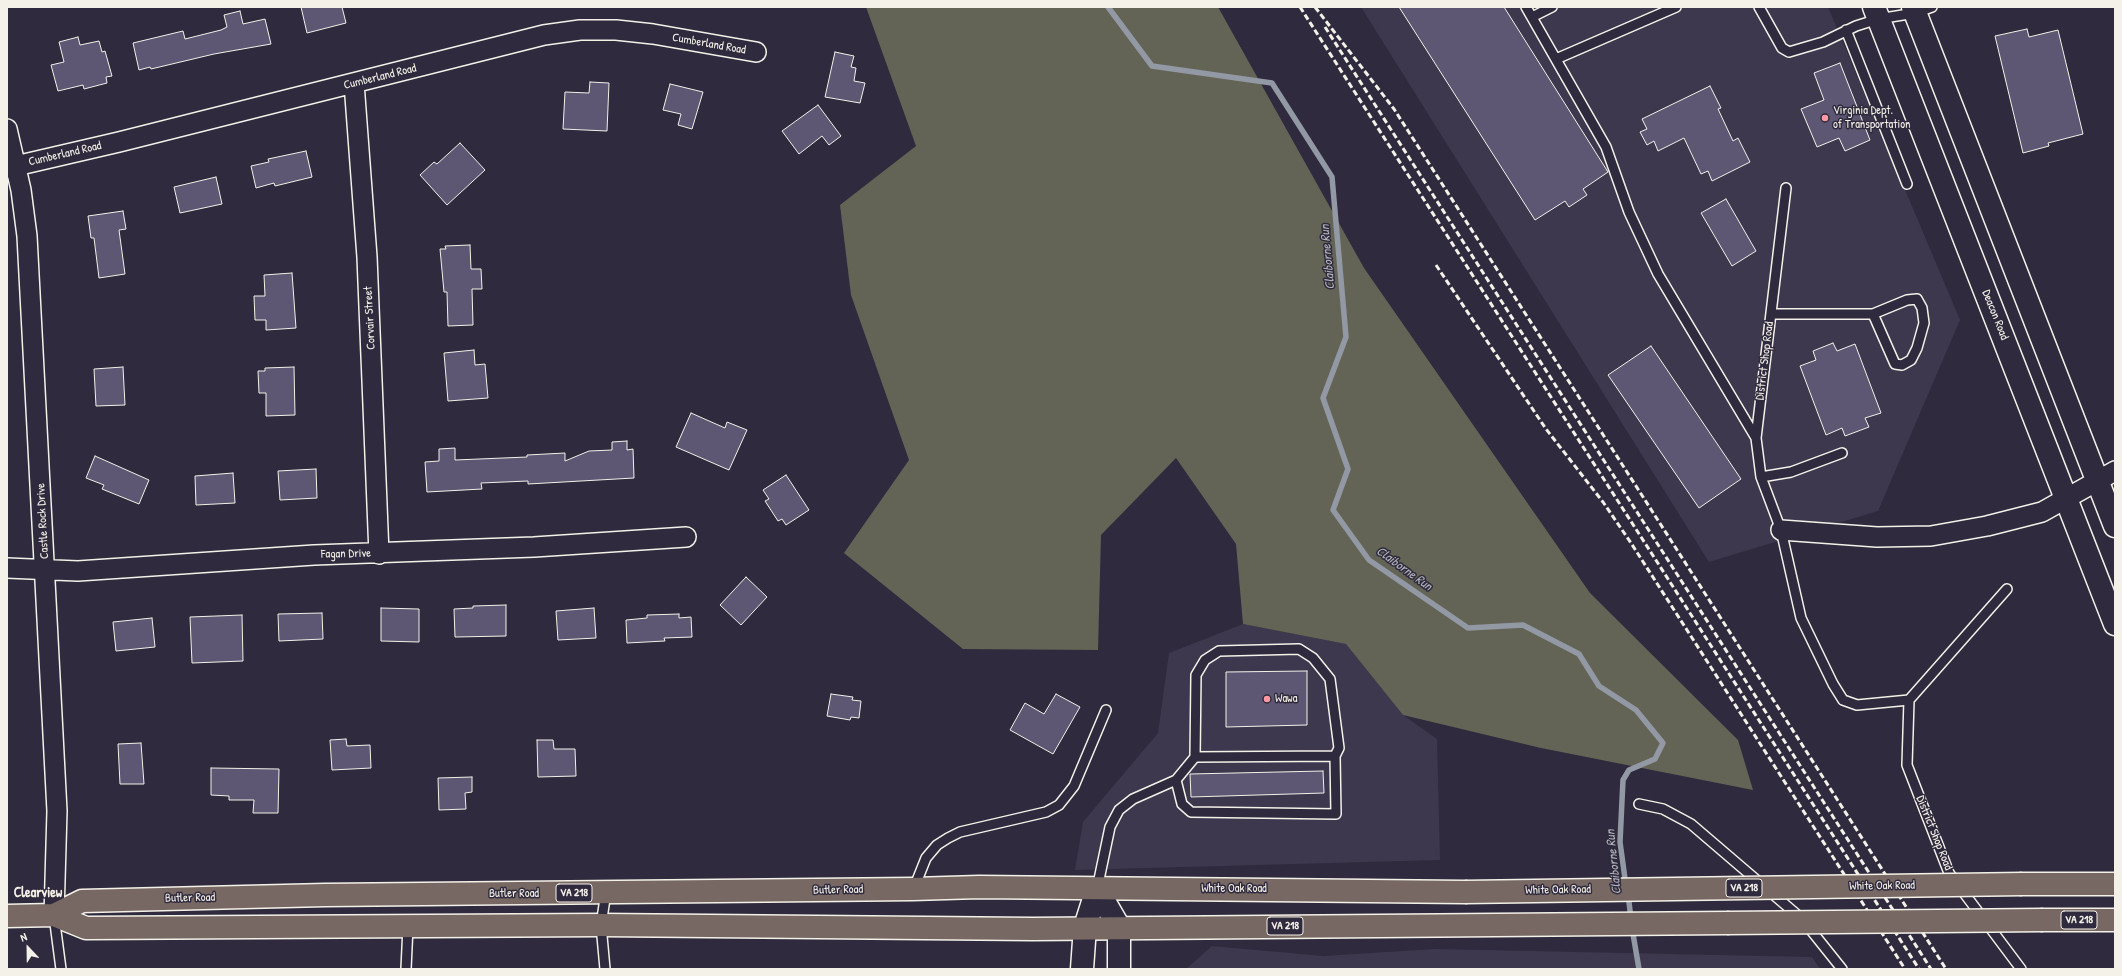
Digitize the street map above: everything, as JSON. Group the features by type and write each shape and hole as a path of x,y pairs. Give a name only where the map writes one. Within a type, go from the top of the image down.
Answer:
{"main road":[{"path":"1920,9 2106,476 2115,526"},
{"name":"Deacon Road","path":"1876,13 2115,624"},
{"path":"2092,883 2115,873"},
{"name":"White Oak Road","path":"1097,889 1348,889 1466,892 2092,883 2115,884"},
{"name":"Butler Road","path":"54,915 82,901 325,895 979,887 1097,889"},
{"path":"1097,889 1119,927 1119,969"},
{"path":"1082,969 1085,927 1097,889"},
{"name":"Butler Road","path":"7,916 54,915 86,928 601,925 1033,929 1085,927"},
{"name":"VA 218","path":"1085,927 2115,920"}],"street":[{"name":"Cumberland Road","path":"11,167 544,35 580,30 616,30 653,34 756,52"},
{"name":"Corvair Street","path":"354,83 368,257 379,554"},
{"name":"Castle Rock Drive","path":"7,129 11,167 28,236 57,811 54,915"},
{"path":"1781,530 1877,537 1931,536 1987,526 2042,512 2106,476"},
{"name":"Fagan Drive","path":"7,568 78,571 314,555 379,554 686,537"}],"lane":[{"path":"1526,7 1606,147 1629,212 1658,274 1756,438"},
{"path":"1532,17 1552,7"},
{"path":"1556,59 1676,7"},
{"path":"1758,7 1782,48 1789,52 1823,42 1876,13 1920,9"},
{"path":"1846,30 1907,184"},
{"name":"District Shop Road","path":"1786,188 1756,438 1761,477 1781,530 1801,618 1833,684 1843,700 1856,705 1909,700 1907,765 1943,859 1949,873 2021,969"},
{"path":"1771,314 1873,314 1907,300 1917,299 1922,308 1924,323 1917,348 1911,360 1902,365 1895,364 1873,314"},
{"path":"1761,477 1791,472 1842,454"},
{"path":"1909,700 2007,589"},
{"path":"1097,889 1110,827 1118,810 1132,799 1176,780 1195,757 1196,675 1205,660 1219,651 1299,649 1313,658 1330,679 1339,748 1334,756 1336,814 1191,812 1182,804 1176,780"},
{"path":"913,889 926,858 937,846 948,838 960,832 1046,812 1059,805 1074,786 1106,710"},
{"path":"1195,757 1334,756"},
{"path":"1639,804 1663,809 1691,824 1802,919 1842,969"},
{"path":"605,969 601,925 606,892"},
{"path":"54,915 61,969"},
{"path":"406,969 408,926"}],"shaded area":[{"path":"1361,7 1828,7 1960,320 1878,511 1709,562"},
{"path":"1243,624 1346,644 1403,715 1437,739 1440,860 1075,870 1083,822 1158,733 1169,653"},
{"path":"1212,946 1323,956 1436,949 1812,957 1820,969 1186,969"}],"green space":[{"path":"866,7 1218,7 1364,268 1590,593 1738,740 1753,790 1541,748 1403,715 1346,644 1243,624 1236,544 1176,458 1101,535 1098,650 963,649 844,553 909,460 851,295 840,205 916,146"}],"building":[{"path":"301,7 342,7 346,23 307,33"},
{"path":"1399,7 1504,7 1608,172 1583,189 1587,195 1569,207 1565,201 1535,220"},
{"path":"240,11 243,24 265,19 271,44 214,54 151,69 150,67 139,70 133,43 183,31 185,39 221,30 227,27 224,15"},
{"path":"2027,29 2029,37 2058,30 2083,134 2048,143 2049,146 2023,153 1995,36"},
{"path":"78,37 80,45 99,41 102,52 105,51 112,76 106,77 107,83 84,89 83,85 58,91 51,65 64,62 59,42"},
{"path":"835,52 854,56 851,67 856,68 854,81 865,83 860,103 825,97"},
{"path":"1840,63 1870,140 1845,151 1839,138 1817,147 1801,109 1824,100 1814,73"},
{"path":"590,82 609,83 607,131 563,129 565,92 589,93"},
{"path":"670,84 703,92 692,129 678,125 681,114 663,110"},
{"path":"1710,86 1721,108 1718,109 1733,141 1738,138 1750,162 1712,181 1708,171 1701,174 1684,138 1658,151 1654,141 1647,145 1640,132 1647,129 1642,119"},
{"path":"818,105 841,136 829,145 822,136 799,154 782,131"},
{"path":"460,143 485,170 447,205 420,175 434,162 437,164"},
{"path":"306,151 312,177 275,186 274,183 256,188 251,166 269,162 268,159"},
{"path":"216,177 222,204 180,213 174,187"},
{"path":"1726,199 1756,251 1732,266 1701,213"},
{"path":"123,211 126,229 119,230 125,274 99,278 94,238 91,238 88,216"},
{"path":"470,245 471,269 481,269 482,289 472,289 473,325 448,326 447,292 444,292 440,249 446,249 445,246"},
{"path":"292,273 296,328 266,330 266,320 255,320 254,296 265,296 264,275"},
{"path":"1833,343 1837,351 1855,344 1881,413 1865,418 1869,427 1845,436 1842,428 1826,435 1800,366 1816,360 1813,351"},
{"path":"1651,346 1741,479 1699,508 1608,375"},
{"path":"474,350 475,365 485,364 488,398 448,401 444,353"},
{"path":"123,367 125,405 96,406 94,369"},
{"path":"294,367 295,415 266,416 266,393 259,393 258,371 265,371 265,368"},
{"path":"691,413 725,428 727,422 747,430 729,470 676,447"},
{"path":"627,441 627,450 633,449 634,478 528,484 528,481 481,483 482,489 427,492 425,462 439,461 439,449 455,448 455,460 527,457 527,455 565,453 565,461 589,451 612,450 612,442"},
{"path":"95,456 149,480 139,504 102,489 104,485 86,478"},
{"path":"316,469 317,498 280,500 278,471"},
{"path":"233,473 235,503 196,505 195,476"},
{"path":"786,475 809,510 786,525 782,519 778,521 765,501 769,499 763,490"},
{"path":"746,577 767,597 741,625 720,605"},
{"path":"506,605 506,636 455,637 454,609 473,608 473,606"},
{"path":"381,608 419,609 419,642 381,641"},
{"path":"594,608 596,638 558,640 556,611"},
{"path":"322,613 323,639 279,641 278,614"},
{"path":"679,614 679,618 691,617 692,637 664,638 665,641 627,643 626,620 647,618 647,615"},
{"path":"242,615 243,661 192,663 190,617"},
{"path":"152,618 155,647 116,651 113,622"},
{"name":"Wawa","path":"1307,671 1307,725 1226,727 1226,672"},
{"path":"831,694 853,697 852,700 861,701 859,718 851,717 850,720 827,716"},
{"path":"1056,694 1080,707 1053,754 1010,730 1025,703 1044,714"},
{"path":"346,739 347,746 370,745 371,768 332,770 330,740"},
{"path":"537,740 553,740 554,749 575,749 576,776 538,777"},
{"path":"141,743 144,784 120,784 118,744"},
{"path":"211,768 279,769 278,813 253,813 254,800 229,800 229,796 211,795"},
{"path":"1323,771 1324,793 1191,797 1190,774"},
{"path":"472,777 472,792 465,793 466,809 439,810 438,778"}],"waterway":[{"name":"Claiborne Run","path":"1108,7 1152,66 1272,83 1332,177 1346,337 1323,398 1348,469 1333,510 1369,560 1468,628 1523,625 1579,654 1599,686 1636,710 1663,743 1655,759 1629,770 1623,780 1620,842 1626,886"},
{"name":"Claiborne Run","path":"1628,894 1631,919"},
{"name":"Claiborne Run","path":"1632,928 1639,969"}],"railway":[{"path":"1300,7 1919,969"},
{"path":"1315,7 1394,109 1946,969"},
{"path":"1325,27 1931,969"},
{"path":"1436,265 1546,429 1603,502 1631,543 1905,969"}],"place":[{"name":"Virginia Dept. of Transportation","path":"1825,118"},
{"name":"Wawa","path":"1267,699"}],"district":[{"name":"Clearview","path":"38,893"}]}
